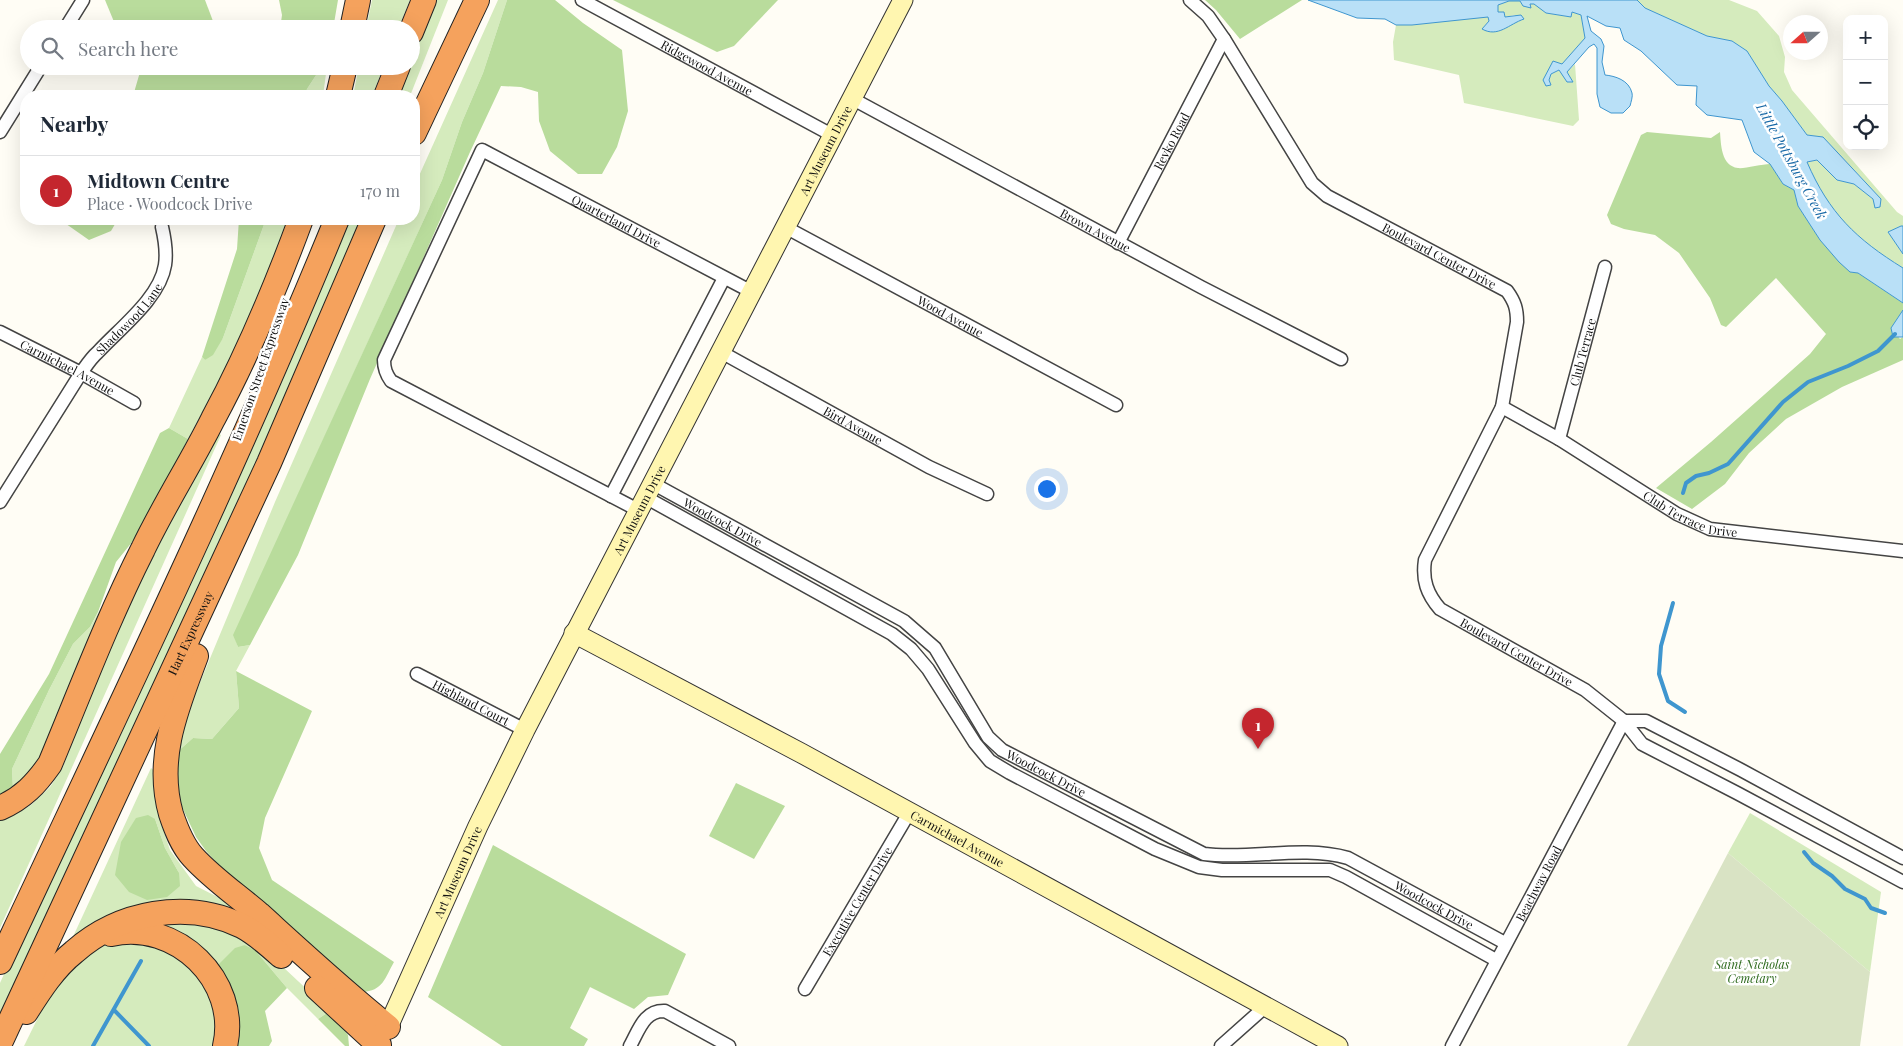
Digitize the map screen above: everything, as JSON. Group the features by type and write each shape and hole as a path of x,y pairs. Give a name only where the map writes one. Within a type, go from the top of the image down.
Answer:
{"highway":[{"path":"351,20 352,0"},
{"path":"353,20 358,0"},
{"path":"416,20 424,0"},
{"path":"420,101 459,0"},
{"path":"420,120 477,0"},
{"path":"339,90 343,75"},
{"path":"388,90 394,75"},
{"path":"0,808 24,795 39,780 50,764 125,585 152,531 214,419 247,352 277,283 299,225"},
{"name":"Emerson Street Expressway","path":"207,518 281,313 304,225"},
{"path":"0,962 207,518 308,288 334,225"},
{"name":"Hart Expressway","path":"0,1042 269,463 371,225"},
{"path":"269,463 170,727 165,766 168,805 182,841 193,857 322,973 383,1036"},
{"path":"4,1046 49,979 64,961 86,942 126,921 160,912 196,913 224,919 241,926 268,944 383,1036"},
{"path":"86,942 120,932 134,932 151,934 182,946 203,964 212,975 221,994 227,1017 226,1046"}],"street":[{"path":"71,20 83,0"},
{"name":"Ridgewood Avenue","path":"582,0 832,136"},
{"name":"Art Museum Drive","path":"383,1036 478,826 525,730 903,0"},
{"name":"Boulevard Center Drive","path":"1190,0 1208,16 1224,39 1312,183 1327,196 1507,291 1514,300 1517,310 1517,322 1502,407 1425,560 1423,574 1432,600 1440,609 1585,690 1624,721 1642,744 1903,882"},
{"name":"Reyko Road","path":"1118,243 1224,39"},
{"path":"26,90 35,75"},
{"name":"Brown Avenue","path":"851,98 1083,222 1118,243 1341,359"},
{"path":"0,132 20,100"},
{"name":"Quarterland Drive","path":"611,496 391,382 387,376 384,360 482,150 752,292"},
{"name":"Shadowood Lane","path":"0,502 81,373 95,354 149,299 158,285 165,266 166,257 162,227"},
{"name":"Wood Avenue","path":"785,227 1116,405"},
{"name":"Club Terrace","path":"1559,439 1605,266"},
{"path":"645,497 611,496 724,278"},
{"name":"Carmichael Avenue","path":"0,332 81,373 134,403"},
{"name":"Bird Avenue","path":"721,352 929,466 987,494"},
{"name":"Club Terrace Drive","path":"1502,407 1559,439 1677,514 1710,529 1903,551"},
{"name":"Woodcock Drive","path":"645,497 904,621 935,648 988,737 1002,750 1204,854 1223,857 1314,852 1330,853 1348,858 1505,943"},
{"name":"Woodcock Drive","path":"645,497 892,634 908,647 928,669 974,743 990,761 1010,773 1155,848 1199,867 1225,870 1330,870 1338,873 1496,960"},
{"name":"Carmichael Avenue","path":"574,633 1338,1046"},
{"name":"Highland Court","path":"417,674 525,730"},
{"path":"1624,721 1646,721 1903,858"},
{"name":"Beachway Road","path":"1452,1046 1624,721"},
{"name":"Executive Center Drive","path":"805,989 909,813"},
{"path":"1221,1046 1266,1006"},
{"path":"630,1046 648,1015 656,1010 665,1011 729,1046"}],"green space":[{"path":"105,0 205,0 213,20 113,20"},
{"path":"279,0 338,0 335,20 281,20"},
{"path":"372,0 410,0 402,20 368,20"},
{"path":"435,0 448,0 420,71 420,38"},
{"path":"498,0 507,0 483,73 462,122 442,180 234,635 238,647 250,645 236,671 239,708 212,739 193,738 176,753 184,721 275,502 396,225 420,225 420,174"},
{"path":"507,0 555,0 583,23 622,50 628,111 617,147 602,174 578,174 550,151 539,121 538,92 521,87 501,86 370,379 298,555 250,645 238,647 233,635 442,180 462,122 483,73"},
{"path":"613,0 778,0 734,46 717,52"},
{"path":"1205,0 1302,0 1240,39 1216,10"},
{"path":"1637,0 1729,0 1757,11 1779,36 1783,50 1783,60 1785,60 1784,72 1792,90 1897,212 1903,216 1903,226 1888,232 1903,254 1903,268 1852,231 1835,213 1819,188 1806,162 1817,160 1837,180 1854,184 1873,199 1881,199 1823,137 1807,135 1769,86 1747,51 1732,41 1707,36 1645,8"},
{"path":"1509,1 1520,1 1531,8 1530,3 1534,3 1546,13 1571,17 1572,12 1581,15 1585,38 1568,59 1543,80 1551,85 1549,80 1551,74 1559,70 1572,81 1567,72 1575,64 1579,120 1573,126 1464,103 1459,75 1394,60 1393,42 1396,25 1412,25 1488,16 1489,21 1482,29 1502,28 1510,24 1515,15 1505,17 1498,13 1498,5"},
{"path":"139,75 316,75 307,90 135,90"},
{"path":"316,75 326,75 324,90 307,89"},
{"path":"357,75 380,75 374,90 354,90"},
{"path":"405,75 418,75 412,90 399,90"},
{"path":"1647,132 1711,138 1720,132 1723,154 1732,166 1741,168 1770,164 1783,184 1794,190 1798,206 1820,240 1850,272 1858,273 1903,303 1903,310 1891,328 1900,339 1903,337 1903,360 1842,387 1786,419 1749,453 1725,484 1692,509 1656,488 1810,354 1826,334 1776,278 1726,327 1721,325 1710,298 1679,253 1655,235 1624,229 1611,224 1607,215 1641,135"},
{"path":"68,225 114,225 111,231 89,240"},
{"path":"239,225 264,225 223,338 213,355 205,360 202,357 237,249"},
{"path":"264,225 287,225 238,346 188,439 169,428 202,357 205,360 223,338"},
{"path":"345,225 358,225 261,456 0,1019 0,983"},
{"path":"169,428 188,439 137,536 116,562 98,612 90,627 73,644 49,690 12,769 13,790 0,796 0,754 49,674 160,433"},
{"path":"217,433 221,435 0,928 0,820 11,817 31,805 50,787 63,767 92,687 144,566"},
{"path":"109,594 111,599 36,766 13,790 12,769 49,690 73,644 90,627"},
{"path":"236,671 312,711 265,818 259,848 272,880 394,962 382,983 375,989 362,992 259,908 254,894 223,870 206,851 196,837 182,807 178,789 176,753 193,738 212,739 239,708"},
{"path":"151,768 157,773 156,796 160,820 170,850 196,886 255,916 223,909 71,941","holes":["136,818 155,819 165,848 179,873"]},
{"path":"736,783 785,806 754,859 709,836"},
{"path":"1750,813 1881,892 1870,972 1728,853"},
{"path":"148,815 155,819 165,848 179,873 180,886 167,897 147,900 129,892 115,875 121,842 136,818"},
{"path":"493,845 686,954 668,995 648,997 634,1009 590,987 570,1028 588,1039 584,1046 502,1046 428,997"},
{"name":"Saint Nicholas Cemetary","path":"1728,853 1870,972 1860,1046 1627,1046"},
{"path":"159,921 213,924 267,952 330,1011 318,1019 287,988 255,950 245,945 214,969 161,926"},
{"path":"114,940 170,947 210,985 219,1046 24,1046 56,981 82,954"},
{"path":"245,945 255,950 287,988 265,1011 272,1041 269,1046 230,1046 214,969 235,948"},
{"path":"330,1011 347,1025 345,1031 348,1035 349,1046 345,1046 318,1019"}],"water":[{"name":"Little Pottsburg Creek","path":"1308,0 1637,0 1645,8 1707,36 1732,41 1747,51 1769,86 1807,135 1823,137 1881,199 1880,207 1875,208 1873,199 1854,184 1837,180 1817,160 1807,162 1825,196 1846,223 1871,246 1903,268 1903,303 1858,273 1850,272 1839,262 1820,240 1798,206 1794,190 1783,184 1770,164 1754,152 1742,120 1707,115 1696,105 1697,86 1677,85 1641,51 1624,40 1620,28 1606,26 1587,16 1591,31 1601,39 1604,46 1602,62 1605,75 1625,82 1632,93 1630,106 1623,113 1611,113 1600,107 1597,94 1597,48 1594,44 1589,47 1567,72 1573,82 1567,82 1559,70 1551,74 1549,80 1551,85 1546,86 1543,80 1553,61 1562,64 1585,38 1581,15 1572,12 1571,17 1546,13 1534,4 1530,4 1531,8 1523,6 1520,1 1509,1 1498,5 1498,12 1504,12 1505,17 1521,15 1524,19 1493,32 1482,29 1489,21 1488,17 1396,25 1385,19 1357,18"},
{"path":"1903,226 1903,254 1888,232"},
{"path":"1903,310 1903,337 1893,337 1891,328"}],"waterway":[{"path":"1683,493 1686,483 1696,476 1709,473 1728,464 1783,402 1808,382 1848,366 1878,351 1895,334"},
{"path":"1673,603 1661,646 1659,674 1668,701 1685,712"},
{"path":"1804,852 1813,863 1832,876 1845,889 1865,899 1871,908 1885,913"},
{"path":"93,1046 141,961"},
{"path":"114,1010 149,1046"}],"place":[{"name":"Midtown Centre","path":"1258,749"}]}
